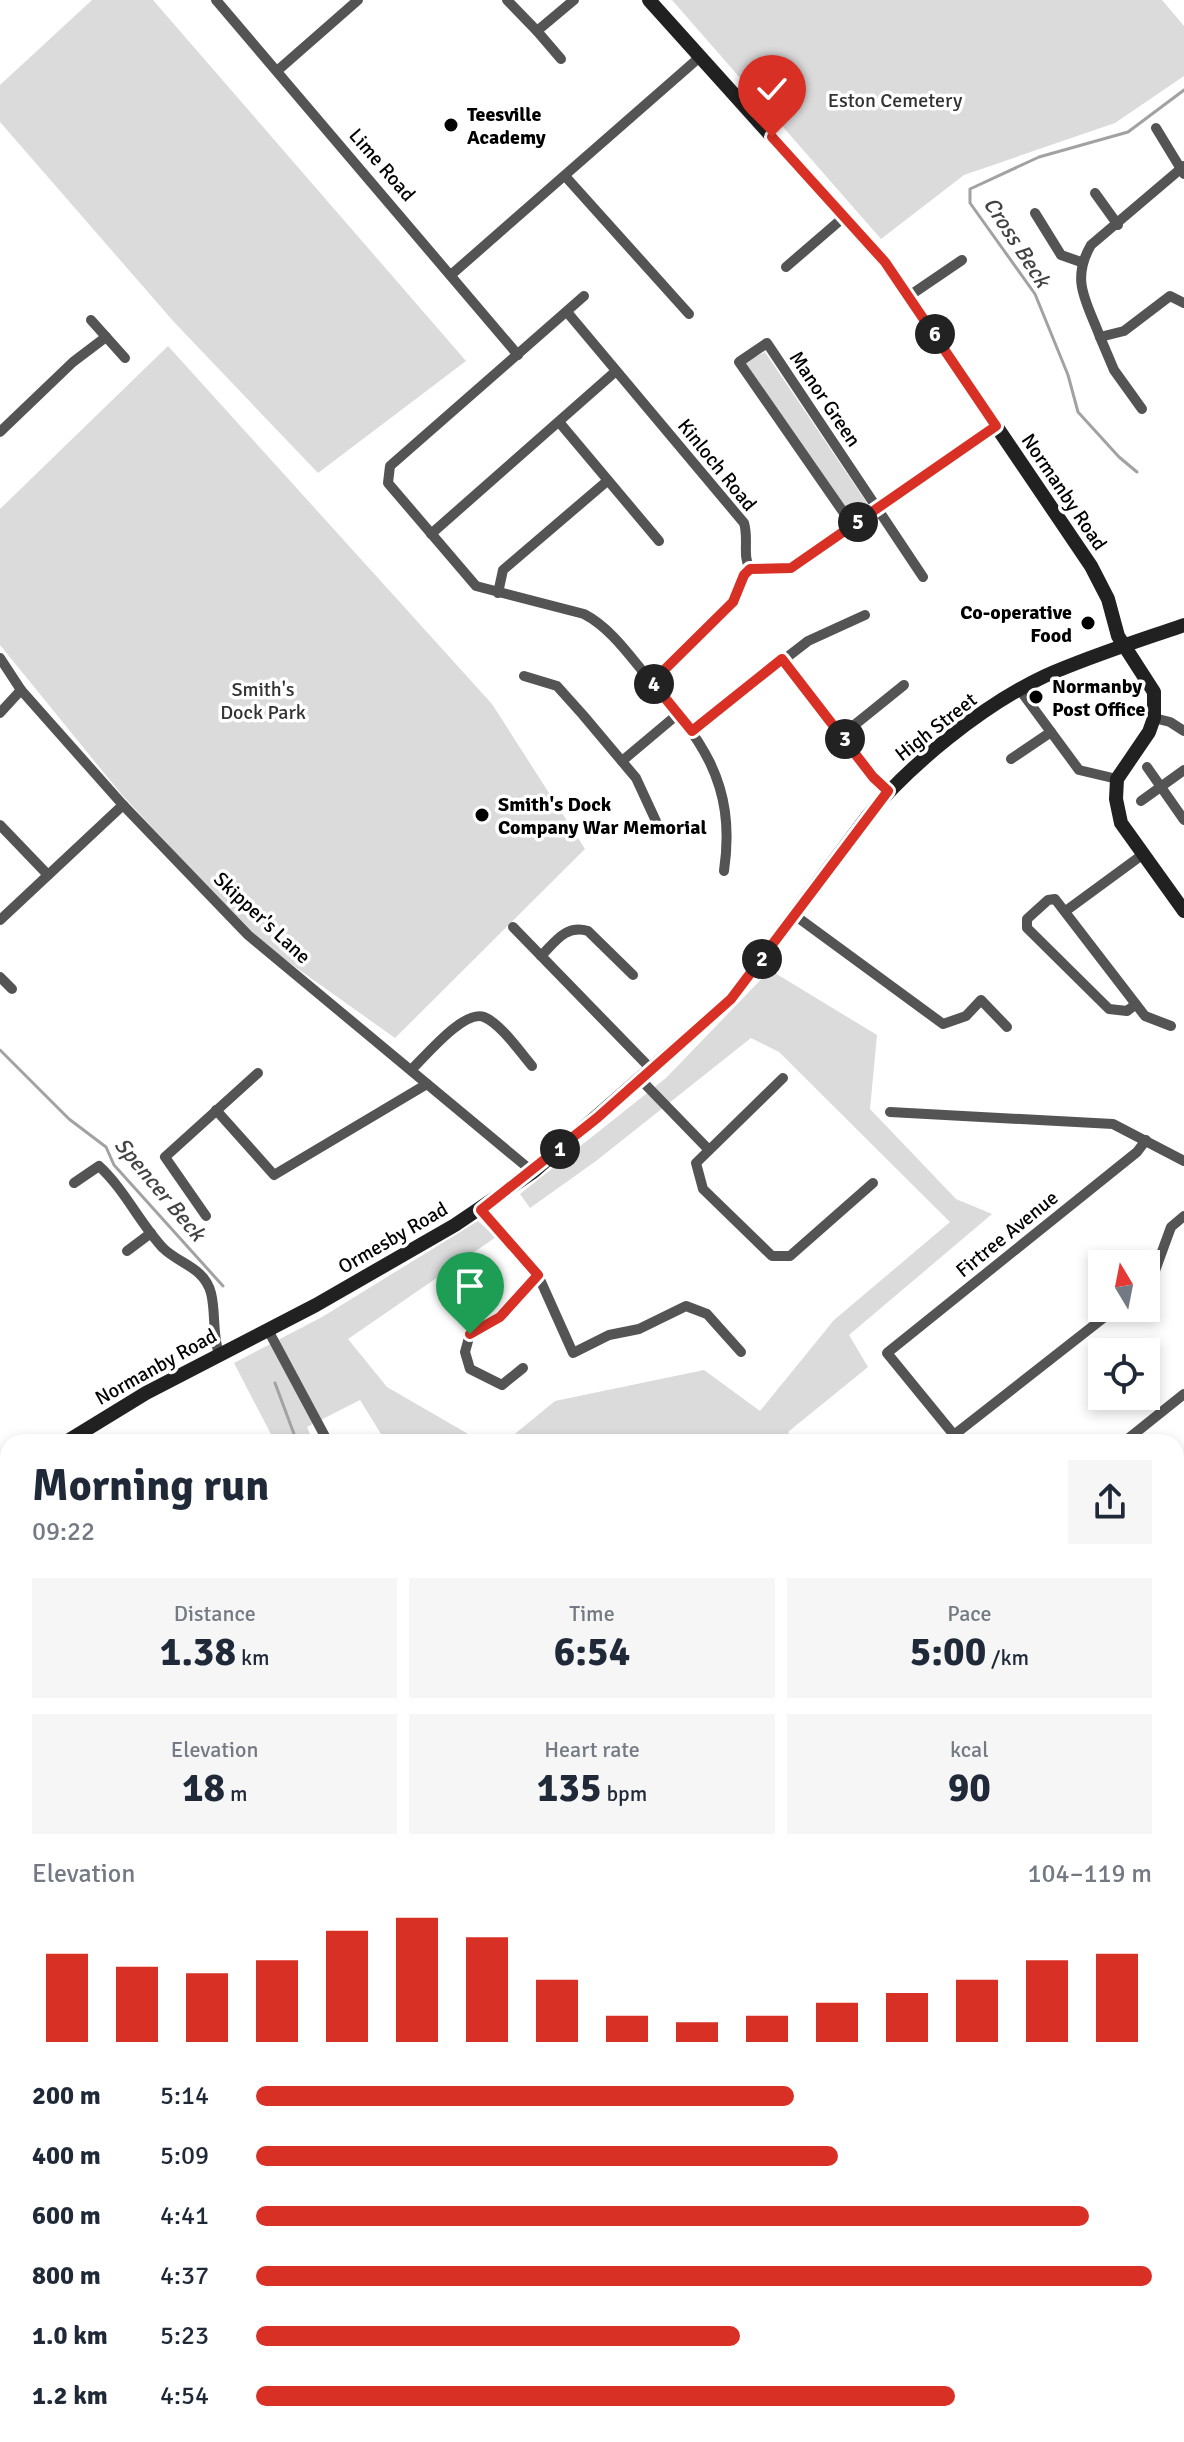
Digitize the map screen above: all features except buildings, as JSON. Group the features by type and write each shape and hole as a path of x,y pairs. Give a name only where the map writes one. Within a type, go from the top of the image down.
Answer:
{"main road":[{"name":"Normanby Road","path":"649,0 885,262 909,296 1091,566 1108,599 1118,636 1154,692 1154,718"},
{"name":"High Street","path":"747,981 793,914 888,791 1020,690 1064,668 1184,625"},
{"path":"1154,718 1117,779 1121,823 1184,911"},
{"name":"Ormesby Road","path":"268,1330 481,1210 533,1172 647,1076 712,1019 747,981"},
{"name":"Normanby Road","path":"80,1434 219,1354 268,1330"}],"street":[{"name":"Lime Road","path":"216,0 518,355"},
{"path":"277,71 358,0"},
{"path":"507,0 561,59"},
{"path":"537,31 574,0"},
{"path":"452,274 701,56"},
{"path":"1142,409 1114,370 1078,278 1081,262 1091,245 1183,170 1156,128"},
{"path":"565,176 689,314"},
{"path":"1095,193 1118,225"},
{"path":"1035,213 1061,255 1081,262"},
{"path":"786,267 844,217"},
{"path":"909,296 962,260"},
{"path":"584,296 390,466 388,483 476,586 584,614 599,622 652,682 692,731 714,765 722,788 729,829 724,871"},
{"path":"1100,337 1124,331 1170,296 1184,303"},
{"name":"Kinloch Road","path":"567,312 744,523 748,536 745,561 750,569"},
{"path":"91,320 125,358"},
{"path":"0,432 73,362 106,337"},
{"name":"Manor Green","path":"853,526 739,362 767,343 877,509"},
{"path":"431,534 616,371"},
{"path":"559,422 606,482 659,541"},
{"path":"652,682 733,602 744,575 750,569 791,568 996,426"},
{"path":"498,593 503,570 606,482"},
{"path":"877,509 923,577"},
{"path":"692,731 808,641 865,615"},
{"name":"Skipper's Lane","path":"0,658 21,690 123,805 248,935 533,1172"},
{"path":"782,659 873,777 888,791"},
{"path":"524,676 557,686 636,778 661,832"},
{"path":"842,735 904,685"},
{"path":"0,713 21,690"},
{"path":"1020,690 1079,770 1117,779"},
{"path":"622,761 678,714"},
{"path":"1154,718 1170,722 1184,731"},
{"path":"1011,759 1051,732"},
{"path":"1147,767 1184,820"},
{"path":"1141,801 1184,770"},
{"path":"0,920 123,805"},
{"path":"0,825 48,875"},
{"path":"1067,910 1142,855"},
{"path":"1136,1004 1127,1011 1109,1009 1027,928 1027,919 1048,900 1055,899 1067,910 1145,1016 1171,1026"},
{"path":"793,914 943,1024 966,1016 981,1000 1007,1027"},
{"path":"513,927 708,1149"},
{"path":"541,956 567,931 581,928 588,931 633,975"},
{"path":"0,977 12,989"},
{"path":"411,1070 462,1021 475,1016 490,1021 532,1066"},
{"path":"206,1216 165,1157 258,1073"},
{"path":"783,1078 696,1163 703,1189 772,1256 790,1256 873,1183"},
{"path":"216,1110 274,1175 427,1084"},
{"path":"890,1112 1113,1124 1184,1161"},
{"name":"Firtree Avenue","path":"946,1434 887,1353 1137,1152 1146,1140"},
{"path":"74,1183 99,1166 129,1198 166,1250 201,1274 211,1293 212,1334 219,1354"},
{"path":"481,1210 538,1275 573,1353 609,1335 639,1329 686,1306 707,1314 741,1352"},
{"path":"1160,1257 1171,1227 1184,1216"},
{"path":"127,1251 151,1233"},
{"path":"523,1368 502,1385 470,1369 465,1352 470,1334 500,1317 538,1275"},
{"path":"954,1434 1098,1322"},
{"path":"268,1330 324,1434"},
{"path":"1134,1434 1184,1394"}],"green space":[{"path":"92,0 153,0 466,361 318,473 174,322 0,122 0,85"},
{"name":"Eston Cemetery","path":"672,0 1162,0 1184,26 1184,76 1115,123 964,175 881,239"},
{"name":"Smith's Dock Park","path":"168,346 492,704 585,849 395,1038 256,939 122,795 0,645 0,509"},
{"path":"765,352 871,509 855,523 743,363"},
{"path":"770,970 877,1035 870,1109 956,1199 992,1214 849,1335 868,1367 789,1434 515,1434 555,1401 704,1370 760,1411 834,1320 950,1222 779,1052 751,1038 596,1161 530,1208 520,1194 666,1078"},
{"path":"478,1221 496,1237 348,1339 387,1387 468,1434 381,1434 360,1400 307,1427 310,1434 271,1434 234,1363 322,1317"}],"waterway":[{"name":"Cross Beck","path":"1137,472 1078,412 1068,375 1035,294 970,203 970,189 1039,157 1128,132 1184,90"},
{"name":"Spencer Beck","path":"0,1050 69,1119 106,1147 114,1165 223,1286"},
{"name":"Spencer Beck","path":"275,1383 294,1434"}],"place":[{"name":"Teesville Academy","path":"451,125"},
{"name":"Co-operative Food","path":"1088,623"},
{"name":"Normanby Post Office","path":"1036,697"},
{"name":"Smith's Dock Company War Memorial","path":"482,815"}],"route":[{"path":"470,1334 500,1317 538,1275 481,1210 533,1172 712,1019 747,981 793,914 888,791 873,777 782,659 692,731 652,682 733,602 744,575 750,569 791,568 996,426 885,262 772,137"}]}
